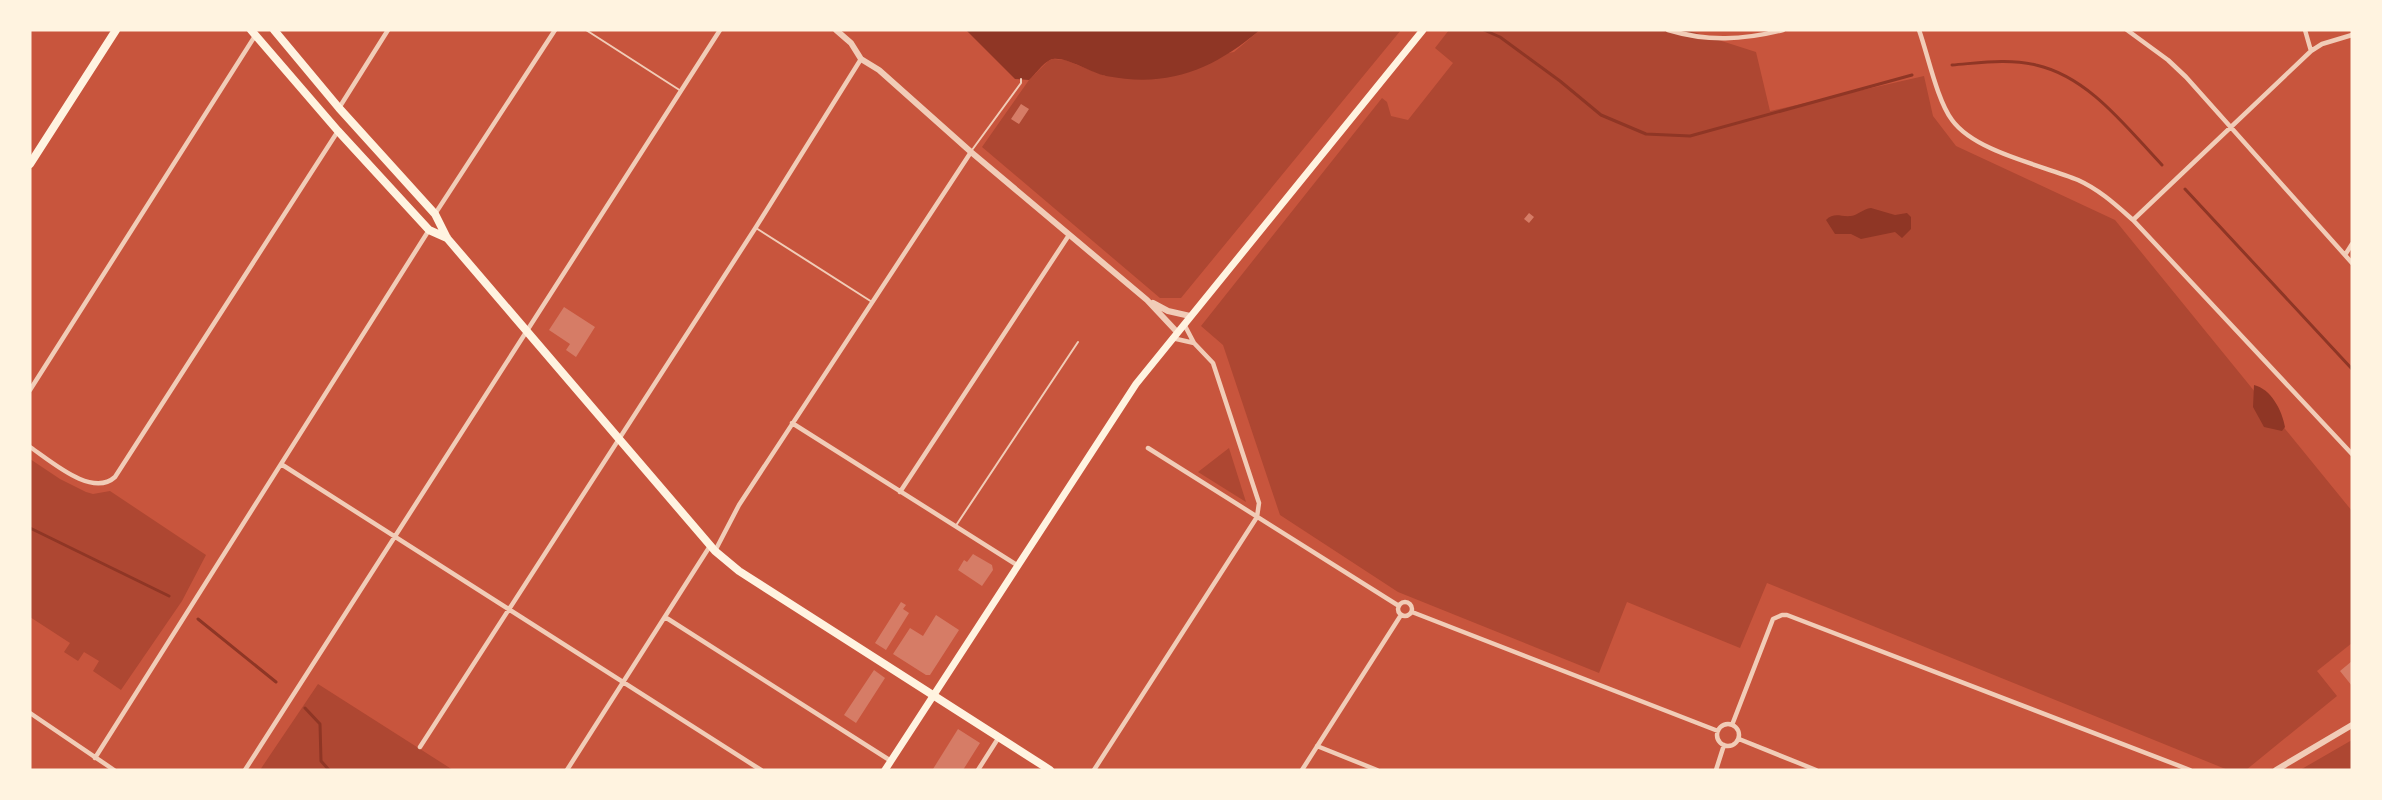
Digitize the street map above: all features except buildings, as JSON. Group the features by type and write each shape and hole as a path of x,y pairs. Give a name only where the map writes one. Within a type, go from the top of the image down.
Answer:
{"main road":[{"path":"30,164 116,30"},
{"path":"274,30 339,108 435,214 447,238 713,549 739,571 1050,770"},
{"path":"885,770 1124,401 1172,338 1423,30"},
{"path":"253,33 338,131 429,230 447,238"}],"street":[{"path":"339,108 388,30"},
{"path":"435,214 555,30"},
{"path":"245,770 720,30"},
{"path":"836,30 851,43 861,59 879,70 971,152 1147,300 1177,332"},
{"path":"1670,30 1707,39 1757,37 1783,30"},
{"path":"1919,30 1945,107 1959,129 1981,144 2092,187 2133,220 2352,454"},
{"path":"2127,30 2168,60 2186,77 2352,263"},
{"path":"2305,30 2312,51"},
{"path":"30,390 253,33"},
{"path":"2133,220 2312,51 2322,44 2352,35"},
{"path":"420,747 756,227 861,59"},
{"path":"30,447 86,482 100,484 115,477 338,131"},
{"path":"567,770 971,152"},
{"path":"95,758 429,230"},
{"path":"900,492 1069,235"},
{"path":"2345,255 2352,244"},
{"path":"1147,300 1168,311 1190,316"},
{"path":"1094,770 1257,517 1259,503 1213,363 1194,343 1184,324"},
{"path":"1172,338 1194,343"},
{"path":"792,423 1017,565"},
{"path":"1148,448 1399,606"},
{"path":"281,464 761,770"},
{"path":"1399,606 1407,603 1411,605 1412,612"},
{"path":"1399,606 1398,610 1401,615"},
{"path":"1401,615 1408,616 1412,612"},
{"path":"1412,612 1718,731"},
{"path":"1302,770 1401,615"},
{"path":"1732,725 1773,619 1782,615 1794,617 2190,770"},
{"path":"665,617 891,761"},
{"path":"30,713 114,770"},
{"path":"1725,724 1732,725 1739,732 1739,739 1731,746 1724,745 1719,741 1718,731 1725,724"},
{"path":"2276,770 2352,725"},
{"path":"978,770 999,737"},
{"path":"1739,739 1816,770"},
{"path":"1716,770 1724,745"},
{"path":"1317,746 1377,770"}],"lane":[{"path":"586,30 681,92"},
{"path":"971,152 1022,79"},
{"path":"756,227 872,302"},
{"path":"955,527 1078,342"}],"shaded area":[{"path":"966,30 1260,30 1225,56 1189,72 1170,77 1150,80 1106,76 1065,60 1053,59 1043,65 1029,80 1015,79"},
{"path":"1260,30 1401,30 1181,298 1160,298 982,147 1029,80 1048,61 1065,60 1105,76 1234,52"},
{"path":"1449,30 1687,30 1756,52 1770,111 1924,76 1933,116 1956,146 2115,220 2352,511 2352,643 2317,671 2337,696 2246,770 2228,770 1767,583 1740,648 1627,602 1599,673 1398,592 1280,515 1223,345 1201,326 1382,98 1387,102 1391,116 1408,120 1453,63 1435,48"},
{"path":"1871,208 1895,215 1907,213 1911,217 1911,229 1902,238 1895,232 1861,239 1851,234 1835,234 1826,220 1835,215 1854,215"},
{"path":"2254,385 2266,391 2275,401 2284,420 2285,427 2282,431 2264,427 2253,407"},
{"path":"1229,448 1246,502 1198,472"},
{"path":"30,459 60,479 86,492 93,494 110,491 206,555 182,601 121,690 93,671 99,661 84,652 78,661 64,652 70,643 30,617"},
{"path":"318,684 453,770 260,770"},
{"path":"2352,740 2352,770 2300,770"}],"waterway":[{"path":"1484,30 1500,37 1560,81 1601,115 1646,134 1690,136 1912,75"},
{"path":"1952,65 2015,62 2055,71 2073,80 2105,105 2162,165"},
{"path":"2185,189 2352,369"},
{"path":"30,528 169,596"},
{"path":"198,619 276,682"},
{"path":"305,708 320,724 321,761 329,770"}]}
